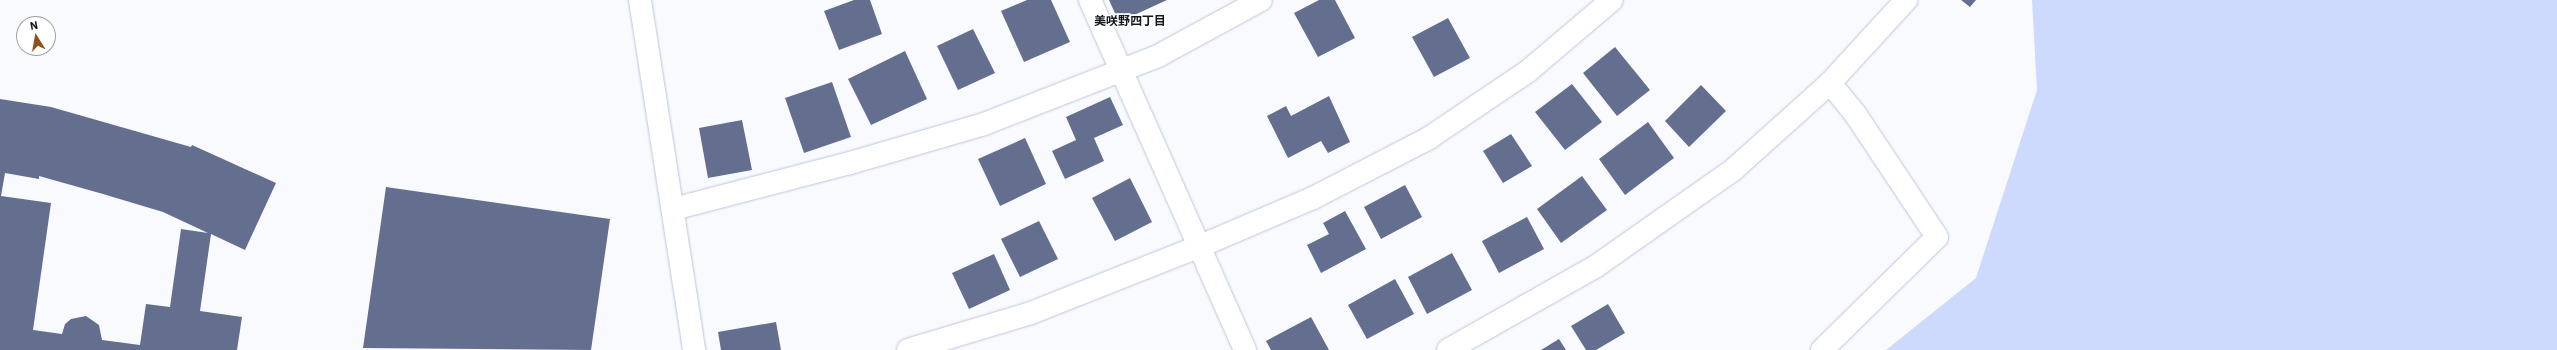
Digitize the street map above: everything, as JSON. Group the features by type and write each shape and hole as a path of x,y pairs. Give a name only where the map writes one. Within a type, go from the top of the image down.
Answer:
{"street":[{"path":"640,0 694,350"},
{"path":"1090,0 1198,247 1245,350"},
{"path":"672,209 850,163 984,124 1158,56 1261,0"},
{"path":"908,350 1031,313 1198,247 1313,198 1429,138 1527,72 1612,0"},
{"path":"1448,350 1594,267 1733,170 1830,84 1906,0"},
{"path":"1822,350 1937,237 1856,115 1830,84"}],"shaded area":[{"path":"2032,0 2557,0 2557,350 1886,350 1976,278 2037,90"}],"building":[{"path":"854,0 870,0 882,34 839,50 824,11"},
{"path":"1027,0 1051,0 1070,42 1024,62 1001,11"},
{"path":"1109,0 1167,0 1119,22"},
{"path":"1319,0 1335,0 1355,38 1318,57 1294,13"},
{"path":"1961,0 1976,0 1970,7"},
{"path":"1448,18 1470,58 1434,77 1412,37"},
{"path":"973,29 995,73 958,90 937,46"},
{"path":"1615,47 1650,90 1617,116 1583,73"},
{"path":"905,51 927,99 871,125 848,79"},
{"path":"832,82 851,137 804,153 785,98"},
{"path":"1572,84 1602,122 1565,150 1535,112"},
{"path":"1701,85 1726,111 1689,147 1665,121"},
{"path":"1329,96 1350,142 1328,153 1321,141 1288,158 1267,116 1286,106 1291,116"},
{"path":"1110,97 1123,125 1094,138 1104,161 1065,179 1052,151 1076,140 1066,117"},
{"path":"0,99 51,107 191,147 192,145 276,183 245,250 211,234 200,311 242,317 237,350 0,350","holes":["5,173 39,179 39,176 163,212 208,233 181,229 170,307 146,304 140,345 102,340 99,325 86,316 71,319 65,324 62,334 33,330 51,203 1,196"]},
{"path":"742,120 752,170 708,178 699,128"},
{"path":"1648,122 1674,158 1625,195 1599,159"},
{"path":"1511,134 1532,166 1503,183 1483,151"},
{"path":"1025,138 1046,184 1000,206 978,159"},
{"path":"1582,176 1607,210 1561,243 1537,209"},
{"path":"1130,178 1152,222 1115,241 1092,198"},
{"path":"1405,185 1422,217 1381,239 1364,207"},
{"path":"386,187 610,219 591,350 363,348"},
{"path":"1345,211 1366,249 1321,273 1307,245 1329,234 1323,223"},
{"path":"1527,217 1544,249 1499,273 1482,241"},
{"path":"1039,221 1058,259 1020,277 1001,239"},
{"path":"1452,253 1472,290 1427,314 1408,277"},
{"path":"994,254 1010,290 969,309 952,273"},
{"path":"1395,279 1414,314 1367,339 1348,305"},
{"path":"1608,304 1625,333 1596,350 1586,350 1571,326"},
{"path":"1311,317 1329,350 1271,350 1266,341"},
{"path":"776,322 781,350 721,350 718,332"},
{"path":"1559,339 1566,350 1541,350"}],"district":[{"name":"美咲野四丁目","path":"1130,21"}]}
